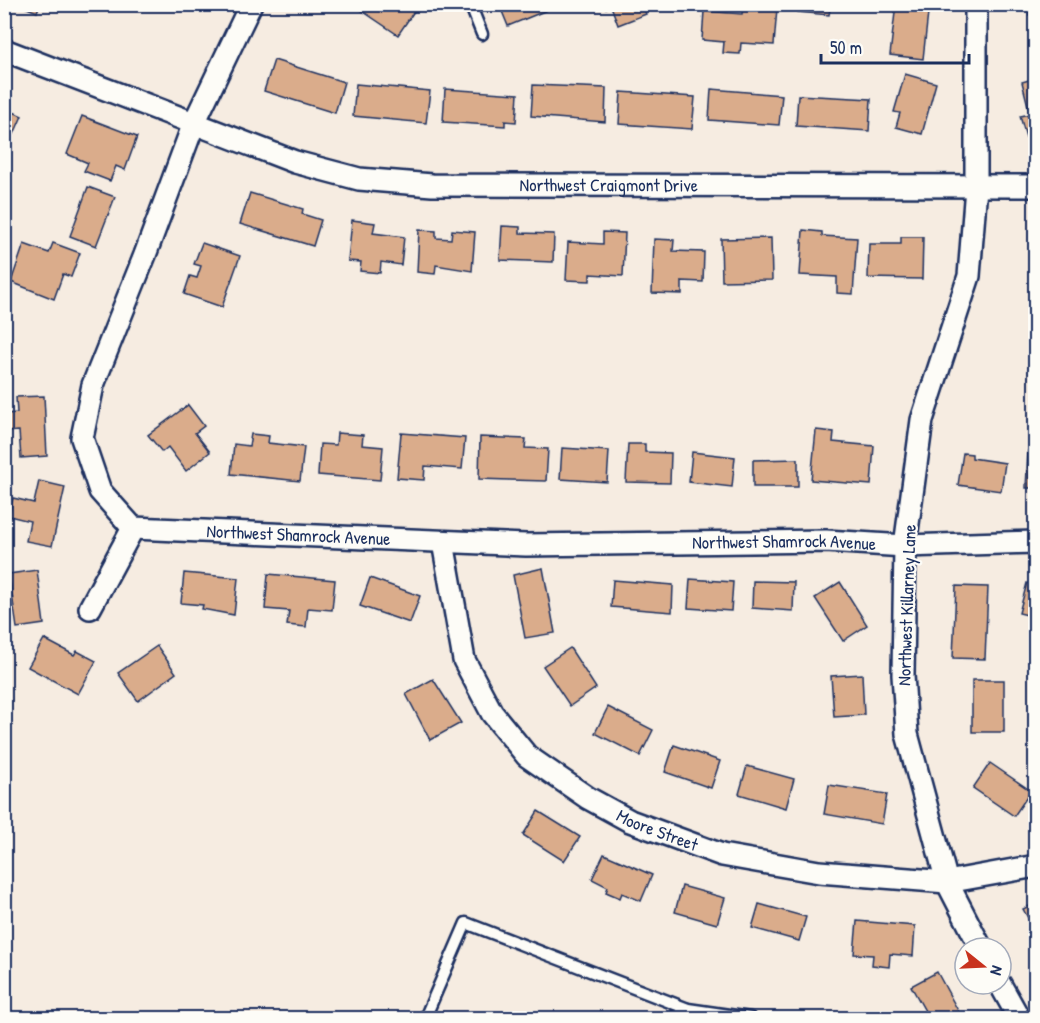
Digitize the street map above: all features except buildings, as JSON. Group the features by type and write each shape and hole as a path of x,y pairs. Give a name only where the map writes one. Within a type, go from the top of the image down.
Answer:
{"street":[{"path":"90,608 133,528 100,491 82,438 93,385 146,255 194,123 251,4"},
{"name":"Northwest Killarney Lane","path":"975,936 947,882 907,734 903,675 905,546 922,420 969,276 976,187 976,4"},
{"name":"Northwest Craigmont Drive","path":"4,50 295,162 359,179 432,185 1035,186"},
{"name":"Northwest Shamrock Avenue","path":"133,528 526,545 826,541 905,546 1035,542"},
{"name":"Moore Street","path":"443,542 464,660 492,713 527,756 588,798 630,821 722,855 819,872 947,882 1035,866"},
{"path":"1007,996 1019,1018"}],"lane":[{"path":"470,4 482,34"},
{"path":"425,1018 466,923 688,1009 750,1018"},
{"path":"673,1018 688,1009"}]}
